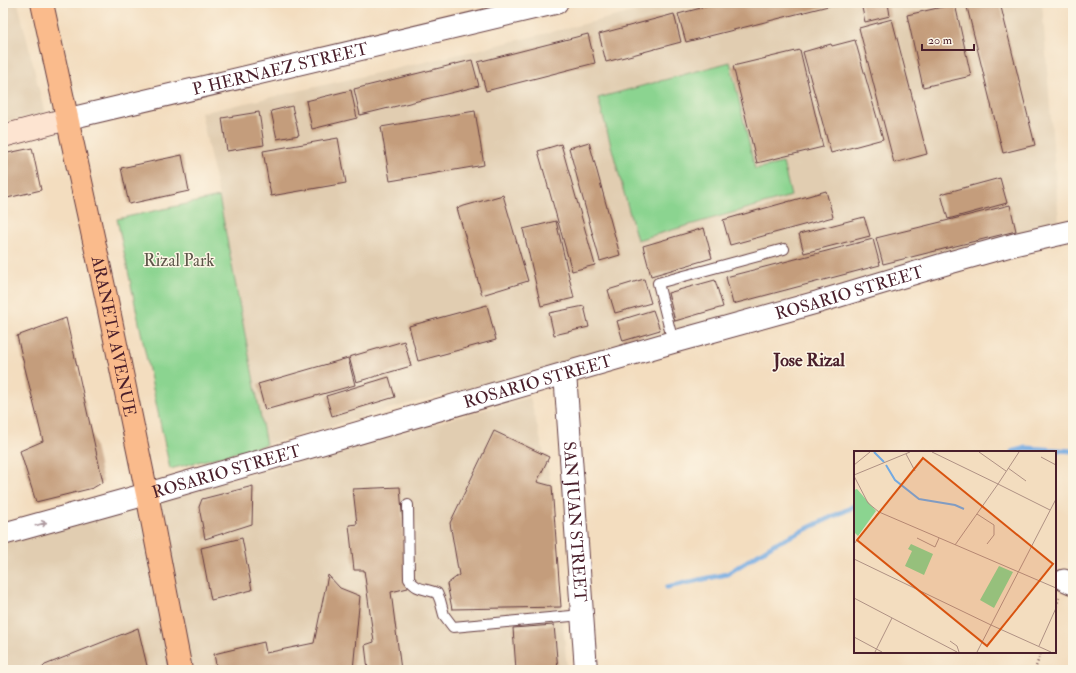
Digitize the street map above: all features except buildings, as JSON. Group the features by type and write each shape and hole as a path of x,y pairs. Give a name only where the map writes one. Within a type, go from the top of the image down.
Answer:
{"main road":[{"name":"ARANETA AVENUE","path":"42,3 106,296 147,494 181,670"},
{"name":"P. HERNAEZ STREET","path":"3,136 67,119"}],"street":[{"name":"P. HERNAEZ STREET","path":"67,119 557,3"},
{"name":"ROSARIO STREET","path":"3,534 147,494 673,342 818,302 971,256 1073,231"},
{"name":"SAN JUAN STREET","path":"565,373 586,670"}],"lane":[{"path":"673,342 658,283 784,249"},
{"path":"408,505 409,579 418,589 437,593 444,615 453,627 582,615"}],"path":[{"path":"1035,670 1041,653"}],"shaded area":[{"path":"3,3 18,3 45,114 3,122"},
{"path":"670,3 1042,3 1059,222 555,366 388,409 266,445 219,197 201,113 473,51"},
{"path":"530,397 552,486 567,670 3,670 3,543"}],"green space":[{"path":"730,62 755,169 783,163 791,196 637,240 598,98"},
{"name":"Rizal Park","path":"219,197 266,445 170,469 117,219"}],"waterway":[{"path":"1016,451 1026,448 1073,451"},
{"path":"667,587 727,574 774,544 854,506"}],"district":[{"name":"Jose Rizal","path":"809,360"}]}
